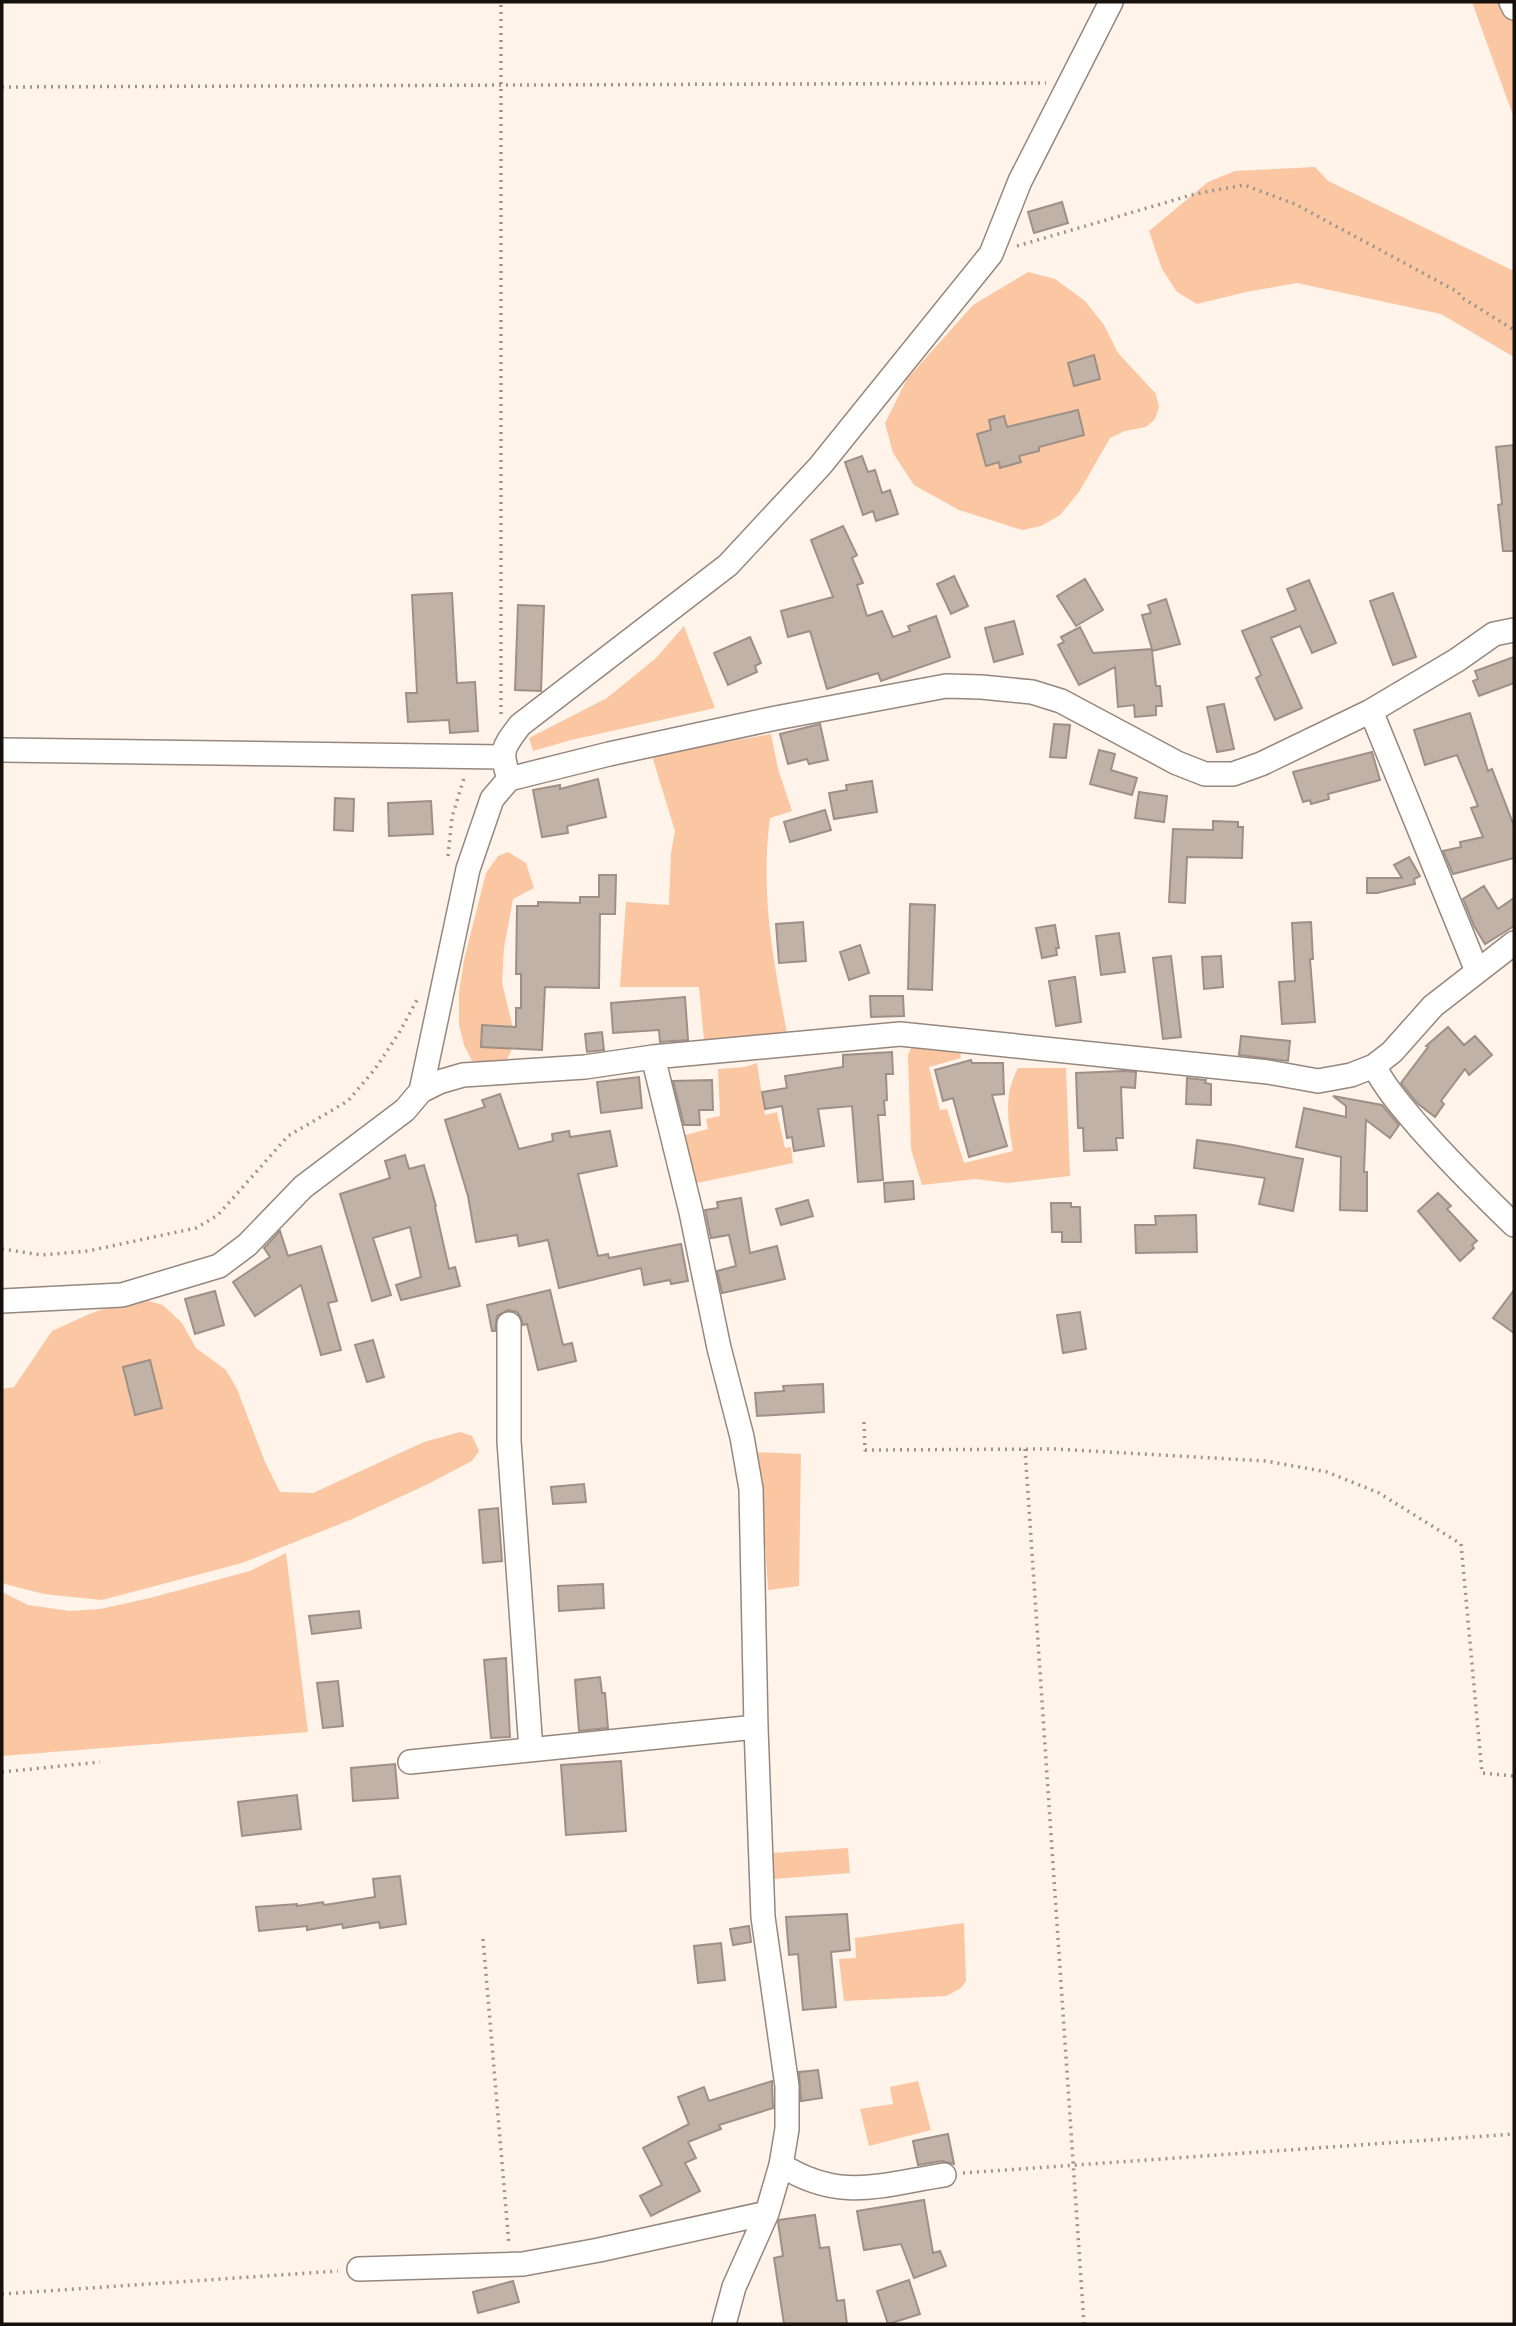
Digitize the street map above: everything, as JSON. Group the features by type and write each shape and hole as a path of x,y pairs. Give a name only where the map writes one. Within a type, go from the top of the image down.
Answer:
{"street":[{"path":"509,779 502,757 506,744 520,726 728,565 820,466 990,254 1020,181 1111,2"},
{"path":"1511,2 1514,8"},
{"path":"421,1091 468,869 492,799 509,779 763,720 946,686 1032,692 1061,701 1205,774 1233,774 1261,764 1371,711 1457,660 1494,634 1514,630"},
{"path":"1371,711 1477,971"},
{"path":"2,750 502,757"},
{"path":"2,1301 122,1295 219,1266 247,1245 303,1187 405,1110 421,1091 463,1075 586,1067 900,1034 1268,1072 1318,1082 1351,1075 1374,1066 1392,1052 1433,1006 1514,943"},
{"path":"653,1058 691,1212 719,1349 742,1437 751,1489 755,1727 763,1917 787,2085 787,2129 781,2165 767,2213 734,2287 724,2324"},
{"path":"1374,1066 1385,1087 1426,1134 1465,1178 1514,1225"},
{"path":"509,1324 509,1441 531,1749"},
{"path":"410,1762 755,1727"},
{"path":"781,2165 803,2179 839,2189 858,2189 944,2175"},
{"path":"359,2269 510,2265 598,2250 767,2213"}],"path":[{"path":"501,2 501,722"},
{"path":"2,87 1069,83"},
{"path":"990,254 1195,194 1244,185 1306,210 1458,292 1461,297 1514,330"},
{"path":"448,857 452,817 465,775"},
{"path":"2,1249 42,1255 88,1251 196,1227 218,1215 288,1136 348,1101 393,1042 422,990"},
{"path":"864,1422 865,1450 1025,1449 1266,1461 1327,1472 1379,1493 1461,1544 1482,1773 1514,1776"},
{"path":"1025,1449 1084,2324"},
{"path":"2,1772 100,1762"},
{"path":"483,1939 510,2265"},
{"path":"944,2175 1514,2134"},
{"path":"2,2294 359,2269"}],"shaded area":[{"path":"1472,2 1514,2 1514,118"},
{"path":"1315,167 1328,181 1514,271 1514,357 1441,314 1297,283 1197,304 1177,292 1162,269 1149,231 1208,182 1235,171"},
{"path":"1028,272 1055,279 1085,301 1104,325 1118,353 1156,394 1159,407 1155,419 1146,427 1125,431 1110,438 1079,492 1060,515 1041,526 1022,530 959,510 914,485 893,453 885,423 907,379 973,305"},
{"path":"684,626 715,708 533,751 529,738 607,698 656,658"},
{"path":"771,734 778,769 792,811 770,818 766,873 773,952 787,1033 704,1040 699,987 620,987 626,902 669,905 671,853 675,831 652,756"},
{"path":"508,852 526,863 534,888 513,899 504,948 502,983 516,1040 506,1062 491,1065 472,1061 464,1045 459,1025 459,993 464,960 486,873 498,856"},
{"path":"959,1045 961,1058 929,1067 940,1110 947,1109 964,1163 1013,1151 1008,1119 1009,1099 1018,1068 1066,1068 1070,1176 1008,1183 976,1179 922,1185 911,1149 908,1055 912,1046"},
{"path":"757,1063 765,1115 777,1112 785,1148 791,1147 793,1163 697,1183 682,1136 708,1129 706,1119 720,1116 718,1069 745,1067"},
{"path":"134,1297 163,1305 182,1323 196,1348 226,1370 237,1389 265,1462 280,1492 313,1493 424,1442 460,1432 472,1436 479,1451 472,1461 426,1485 350,1520 242,1563 102,1600 44,1594 5,1584 2,1582 2,1389 14,1387 52,1331"},
{"path":"754,1452 801,1454 799,1586 768,1590 762,1494"},
{"path":"286,1553 308,1732 2,1756 2,1592 28,1605 70,1611 100,1609 250,1571"},
{"path":"848,1848 850,1873 774,1879 771,1853"},
{"path":"964,1923 966,1981 961,1988 946,1996 844,2001 839,1959 856,1958 855,1938"},
{"path":"918,2081 931,2130 869,2146 860,2109 893,2104 890,2087"}],"building":[{"path":"1062,202 1068,223 1034,233 1028,212"},
{"path":"1094,355 1100,379 1074,386 1068,363"},
{"path":"1078,410 1084,435 1039,447 1039,451 1019,456 1021,462 1000,468 999,462 986,466 977,434 991,430 989,420 1004,416 1007,427"},
{"path":"1514,445 1514,551 1503,551 1498,505 1502,504 1496,447"},
{"path":"862,456 868,472 875,470 882,493 890,490 898,514 876,521 873,511 863,515 845,462"},
{"path":"843,526 857,555 852,558 863,583 857,585 867,616 882,611 893,637 910,631 908,626 936,616 950,657 881,681 878,673 827,689 810,631 788,637 781,611 833,597 811,540"},
{"path":"954,576 968,606 951,614 937,584"},
{"path":"1085,579 1103,610 1076,626 1057,596"},
{"path":"1309,580 1336,643 1312,653 1300,626 1271,638 1302,708 1275,720 1256,678 1261,675 1242,631 1296,610 1287,589"},
{"path":"452,593 457,683 475,682 478,731 450,733 449,720 408,722 406,693 417,693 412,595"},
{"path":"1393,593 1416,657 1393,665 1370,601"},
{"path":"1166,599 1180,644 1152,651 1156,686 1160,686 1162,706 1156,706 1156,715 1135,717 1134,705 1118,707 1115,667 1079,685 1058,645 1064,642 1061,637 1080,627 1093,653 1152,649 1142,615 1151,613 1148,605"},
{"path":"518,605 544,606 541,691 515,690"},
{"path":"1014,621 1023,654 994,662 985,628"},
{"path":"750,637 761,663 755,666 757,672 728,685 714,653"},
{"path":"1514,657 1514,683 1479,696 1473,681 1478,679 1475,671"},
{"path":"1224,704 1234,749 1217,752 1207,707"},
{"path":"1470,713 1488,771 1492,769 1514,826 1514,858 1453,874 1443,851 1461,847 1460,842 1483,837 1471,808 1478,806 1457,755 1425,765 1414,730"},
{"path":"820,724 828,760 809,764 807,759 788,764 780,734"},
{"path":"1054,724 1070,725 1066,758 1050,757"},
{"path":"1099,750 1115,754 1111,770 1137,778 1132,795 1090,784"},
{"path":"1372,752 1380,780 1328,794 1329,799 1311,804 1310,800 1303,802 1293,772"},
{"path":"598,779 606,817 567,826 568,833 542,837 533,790 560,785 560,789"},
{"path":"872,781 877,812 834,819 829,793 847,790 846,785"},
{"path":"1139,792 1167,796 1164,822 1135,818"},
{"path":"335,798 354,799 353,831 334,830"},
{"path":"431,801 433,834 389,836 388,803"},
{"path":"825,810 831,830 790,842 784,822"},
{"path":"1213,821 1238,822 1238,827 1243,827 1242,858 1187,857 1185,903 1169,902 1173,829 1213,830"},
{"path":"1409,857 1420,876 1414,879 1415,884 1367,893 1367,878 1402,878 1394,865"},
{"path":"599,875 616,875 615,914 600,914 599,988 545,987 542,1050 481,1047 482,1025 516,1027 516,1008 521,1008 521,974 516,974 517,906 538,906 538,902 580,903 580,897 599,897"},
{"path":"1484,886 1498,909 1514,898 1514,926 1485,944 1463,899"},
{"path":"910,904 935,905 932,990 908,989"},
{"path":"803,922 806,961 779,963 776,924"},
{"path":"1311,922 1313,959 1310,959 1315,1022 1282,1024 1279,982 1295,981 1292,923"},
{"path":"1055,925 1059,948 1056,948 1057,955 1042,958 1036,928"},
{"path":"1119,933 1125,972 1101,975 1096,936"},
{"path":"860,945 869,973 849,980 840,952"},
{"path":"1171,956 1181,1037 1163,1039 1153,958"},
{"path":"1221,956 1223,987 1204,989 1202,957"},
{"path":"1075,977 1081,1022 1056,1026 1049,981"},
{"path":"870,996 903,996 904,1016 871,1017"},
{"path":"685,997 688,1040 660,1042 659,1030 613,1033 611,1003"},
{"path":"1448,1027 1464,1045 1475,1036 1492,1055 1469,1075 1465,1069 1441,1101 1444,1104 1435,1117 1417,1103 1401,1083 1428,1047 1426,1046"},
{"path":"602,1032 604,1050 587,1052 585,1034"},
{"path":"1241,1036 1290,1041 1288,1061 1239,1055"},
{"path":"892,1052 893,1074 886,1074 885,1115 878,1115 883,1180 858,1182 852,1106 818,1109 824,1146 794,1151 792,1137 787,1138 782,1106 765,1109 762,1092 787,1088 785,1076 843,1067 843,1055"},
{"path":"971,1060 972,1063 1003,1063 1004,1094 992,1095 1007,1146 969,1157 953,1098 943,1101 935,1070"},
{"path":"1136,1072 1135,1088 1121,1087 1123,1138 1116,1138 1117,1150 1084,1151 1083,1128 1078,1128 1076,1073"},
{"path":"639,1077 642,1108 601,1113 597,1082"},
{"path":"1187,1078 1206,1080 1205,1083 1211,1084 1211,1105 1186,1104"},
{"path":"712,1080 713,1110 699,1110 700,1125 684,1125 673,1081"},
{"path":"500,1094 519,1149 553,1141 552,1134 569,1131 570,1137 610,1131 617,1166 578,1174 598,1256 608,1254 609,1258 681,1244 688,1281 671,1284 670,1280 644,1285 641,1268 559,1288 548,1240 519,1246 517,1235 476,1242 468,1196 445,1120 485,1107 482,1100"},
{"path":"1333,1096 1382,1105 1399,1125 1390,1138 1366,1120 1364,1172 1367,1172 1367,1211 1340,1210 1341,1157 1296,1147 1304,1108 1346,1117 1346,1106"},
{"path":"1197,1140 1303,1159 1293,1211 1259,1204 1265,1178 1194,1168"},
{"path":"405,1155 409,1169 424,1165 449,1269 455,1267 460,1286 401,1300 396,1285 421,1277 410,1227 373,1238 391,1295 372,1301 340,1194 390,1178 385,1161"},
{"path":"913,1181 914,1199 885,1202 884,1183"},
{"path":"1438,1193 1451,1206 1447,1209 1477,1241 1472,1245 1474,1248 1460,1261 1418,1211"},
{"path":"741,1198 750,1253 777,1246 785,1279 722,1293 717,1271 736,1266 729,1235 711,1238 705,1210 718,1208 717,1202"},
{"path":"808,1200 813,1216 781,1225 776,1209"},
{"path":"1051,1203 1071,1203 1071,1207 1080,1207 1081,1242 1062,1242 1062,1232 1052,1232"},
{"path":"1196,1215 1197,1252 1136,1253 1135,1225 1156,1225 1155,1216"},
{"path":"280,1231 288,1256 321,1246 337,1301 328,1303 341,1350 321,1355 301,1285 255,1316 233,1282 270,1257 264,1248"},
{"path":"550,1290 563,1345 572,1343 576,1361 538,1370 527,1324 523,1325 517,1312 508,1310 497,1316 495,1331 492,1331 487,1305"},
{"path":"1514,1290 1514,1333 1493,1318"},
{"path":"215,1291 224,1325 195,1334 185,1299"},
{"path":"1080,1312 1086,1349 1063,1353 1057,1315"},
{"path":"373,1340 384,1377 367,1382 355,1345"},
{"path":"150,1360 162,1408 135,1415 123,1367"},
{"path":"823,1384 824,1412 757,1416 755,1393 784,1391 783,1386"},
{"path":"584,1484 586,1502 553,1504 551,1487"},
{"path":"498,1508 502,1561 483,1563 479,1510"},
{"path":"603,1584 604,1608 559,1611 558,1586"},
{"path":"359,1611 361,1628 312,1634 309,1616"},
{"path":"506,1658 510,1737 491,1738 484,1660"},
{"path":"600,1677 602,1693 605,1693 608,1728 579,1731 575,1680"},
{"path":"338,1681 343,1726 323,1728 317,1683"},
{"path":"621,1761 626,1831 566,1835 561,1765"},
{"path":"395,1764 398,1798 353,1801 351,1768"},
{"path":"297,1795 301,1829 242,1836 238,1802"},
{"path":"400,1876 406,1924 380,1928 379,1922 343,1928 342,1924 307,1930 307,1926 259,1931 256,1907 323,1902 324,1905 375,1897 373,1879"},
{"path":"847,1914 850,1950 831,1952 836,2007 803,2010 798,1954 789,1955 786,1917"},
{"path":"749,1926 751,1942 733,1945 730,1929"},
{"path":"721,1943 725,1980 698,1983 694,1946"},
{"path":"818,2070 822,2098 801,2101 799,2072"},
{"path":"772,2081 773,2108 719,2125 721,2129 688,2142 696,2158 685,2163 700,2191 651,2216 640,2196 662,2185 643,2148 689,2124 678,2097 704,2087 709,2101"},
{"path":"948,2134 954,2164 942,2161 918,2165 913,2141"},
{"path":"924,2200 933,2253 940,2251 946,2266 914,2278 901,2244 864,2250 857,2211"},
{"path":"815,2215 820,2248 829,2247 837,2301 844,2300 847,2324 784,2324 774,2258 783,2256 778,2222"},
{"path":"909,2280 920,2314 888,2324 877,2291"},
{"path":"513,2281 519,2302 478,2313 473,2292"}]}
